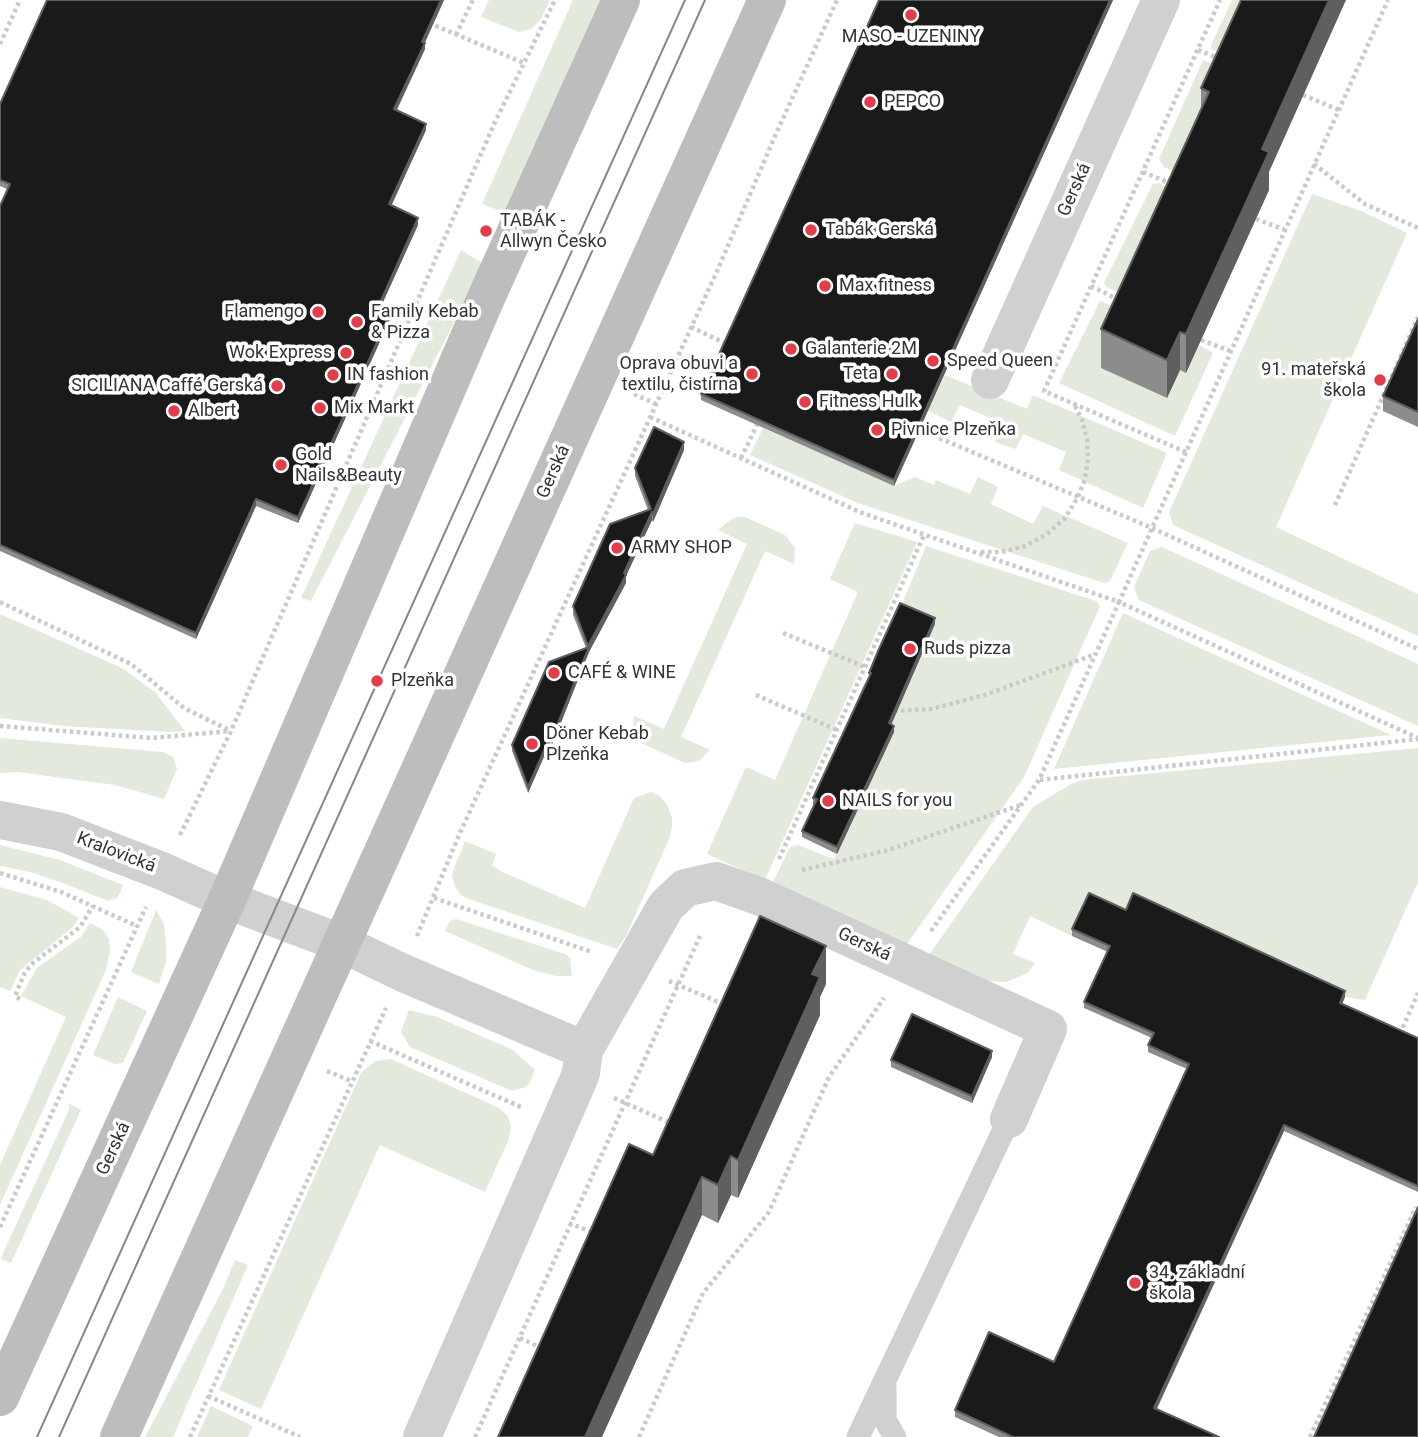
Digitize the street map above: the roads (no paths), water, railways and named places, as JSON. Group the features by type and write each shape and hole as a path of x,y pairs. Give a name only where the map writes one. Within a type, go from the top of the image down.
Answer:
{"street":[{"name":"Gerská","path":"0,1397 227,900 481,311 621,0"},
{"name":"Gerská","path":"119,1437 767,0"},
{"name":"Gerská","path":"990,380 1161,0"},
{"name":"Kralovická","path":"0,820 61,832 162,871 227,900"},
{"name":"Gerská","path":"422,1437 580,1066 666,906 685,888 716,881 761,897 1048,1029 1009,1119"},
{"path":"227,900 341,943 580,1066"}],"lane":[{"path":"858,1437 1009,1119"},
{"path":"885,1379 886,1420 895,1437"}],"tram line":[{"path":"37,1437 685,0"},
{"path":"59,1437 705,0"}],"place":[{"name":"MASO - UZENINY","path":"911,15"},
{"name":"PEPCO","path":"870,102"},
{"name":"Tabák Gerská","path":"811,230"},
{"name":"TABÁK - Allwyn Česko","path":"486,231"},
{"name":"Max fitness","path":"825,286"},
{"name":"Flamengo","path":"318,312"},
{"name":"Family Kebab & Pizza","path":"357,322"},
{"name":"Galanterie 2M","path":"791,349"},
{"name":"Wok Express","path":"346,353"},
{"name":"Speed Queen","path":"933,361"},
{"name":"Oprava obuvi a textilu, čistírna","path":"752,374"},
{"name":"Teta","path":"892,374"},
{"name":"IN fashion","path":"333,375"},
{"name":"91. mateřská škola","path":"1380,380"},
{"name":"SICILIANA Caffé Gerská","path":"277,386"},
{"name":"Fitness Hulk","path":"805,402"},
{"name":"Mix Markt","path":"320,408"},
{"name":"Albert","path":"174,411"},
{"name":"Pivnice Plzeňka","path":"877,430"},
{"name":"Gold Nails&Beauty","path":"281,465"},
{"name":"ARMY SHOP","path":"617,548"},
{"name":"Ruds pizza","path":"910,649"},
{"name":"CAFÉ & WINE","path":"554,673"},
{"name":"Plzeňka","path":"377,681"},
{"name":"Döner Kebab Plzeňka","path":"532,744"},
{"name":"NAILS for you","path":"828,801"},
{"name":"34. základní škola","path":"1135,1283"}]}
